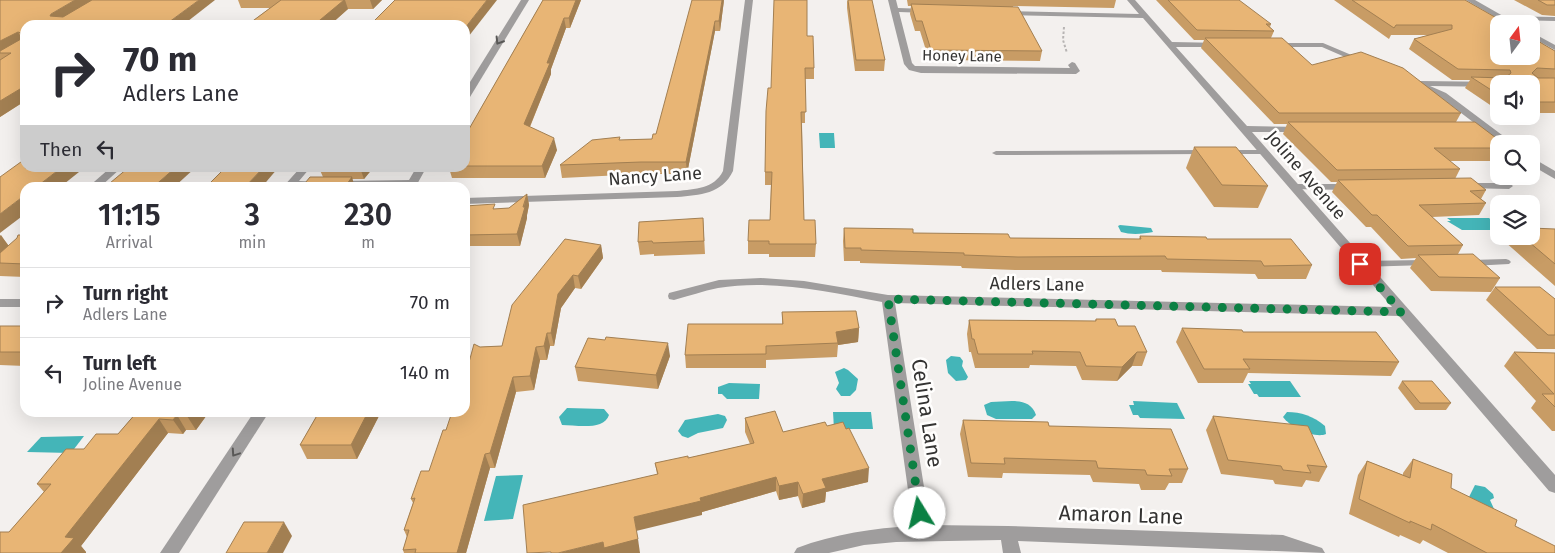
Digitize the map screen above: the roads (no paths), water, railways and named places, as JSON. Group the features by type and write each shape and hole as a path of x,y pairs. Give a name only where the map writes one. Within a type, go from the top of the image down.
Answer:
{"street":[{"path":"470,89 525,0"},
{"name":"Nancy Lane","path":"470,201 686,193 718,185 725,178 728,171 749,0"},
{"name":"Honey Lane","path":"892,0 908,64 912,68 922,70 1076,71 1072,65"},
{"name":"Joline Avenue","path":"1131,0 1401,312 1555,486"},
{"path":"1470,0 1497,15"},
{"path":"895,10 932,11"},
{"path":"999,13 1145,16"},
{"path":"1540,19 1555,19"},
{"path":"1540,39 1555,48"},
{"path":"1170,44 1226,45"},
{"path":"1263,45 1323,46 1371,64"},
{"path":"1404,77 1442,95 1496,135"},
{"path":"1420,84 1490,84"},
{"path":"1243,129 1308,129"},
{"path":"1470,129 1488,129"},
{"path":"1540,166 1555,176"},
{"path":"99,182 111,172"},
{"path":"292,182 300,172"},
{"name":"Adlers Lane","path":"674,296 719,284 762,283 809,286 888,299 1401,312"},
{"name":"Celina Lane","path":"888,299 923,533"},
{"path":"0,303 20,303"},
{"path":"169,553 259,417"},
{"name":"Amaron Lane","path":"803,553 867,538 923,533 1008,533 1283,543 1316,553"},
{"path":"1008,533 1012,553"}],"lane":[{"path":"996,153 1211,152"},
{"path":"1221,152 1263,152"},
{"path":"1459,186 1509,186"},
{"path":"1294,187 1360,187"},
{"path":"1458,263 1506,262"},
{"path":"1360,264 1438,263"}],"water":[{"path":"819,133 834,133 835,148 820,148"},
{"path":"1447,218 1489,218 1490,230 1462,230 1447,221 1451,221"},
{"path":"1118,226 1151,228 1153,232 1125,233 1121,232"},
{"path":"951,356 960,357 963,361 962,366 968,377 966,380 956,381 948,373 946,360"},
{"path":"844,368 858,379 856,390 850,396 841,396 836,389 839,383 835,372"},
{"path":"1249,381 1290,381 1301,397 1259,397 1257,394 1254,394 1248,384 1251,384"},
{"path":"729,383 760,384 759,399 727,399 722,394 718,394 718,387"},
{"path":"1018,401 1029,405 1036,415 1032,419 996,419 987,415 984,405 991,402"},
{"path":"1133,401 1177,403 1185,419 1140,418 1138,415 1133,415 1129,405 1134,405"},
{"path":"567,408 604,409 609,415 606,420 596,425 562,425 559,417"},
{"path":"833,412 871,412 873,429 834,429"},
{"path":"1287,412 1311,417 1325,426 1326,434 1316,435 1297,428 1283,417"},
{"path":"718,414 725,416 727,420 723,428 698,433 688,438 682,436 678,431 685,420"},
{"path":"84,436 71,453 27,452 41,437"},
{"path":"523,475 513,519 484,521 496,476"},
{"path":"1475,485 1485,487 1493,494 1494,498 1490,500 1495,511 1467,501"}]}
